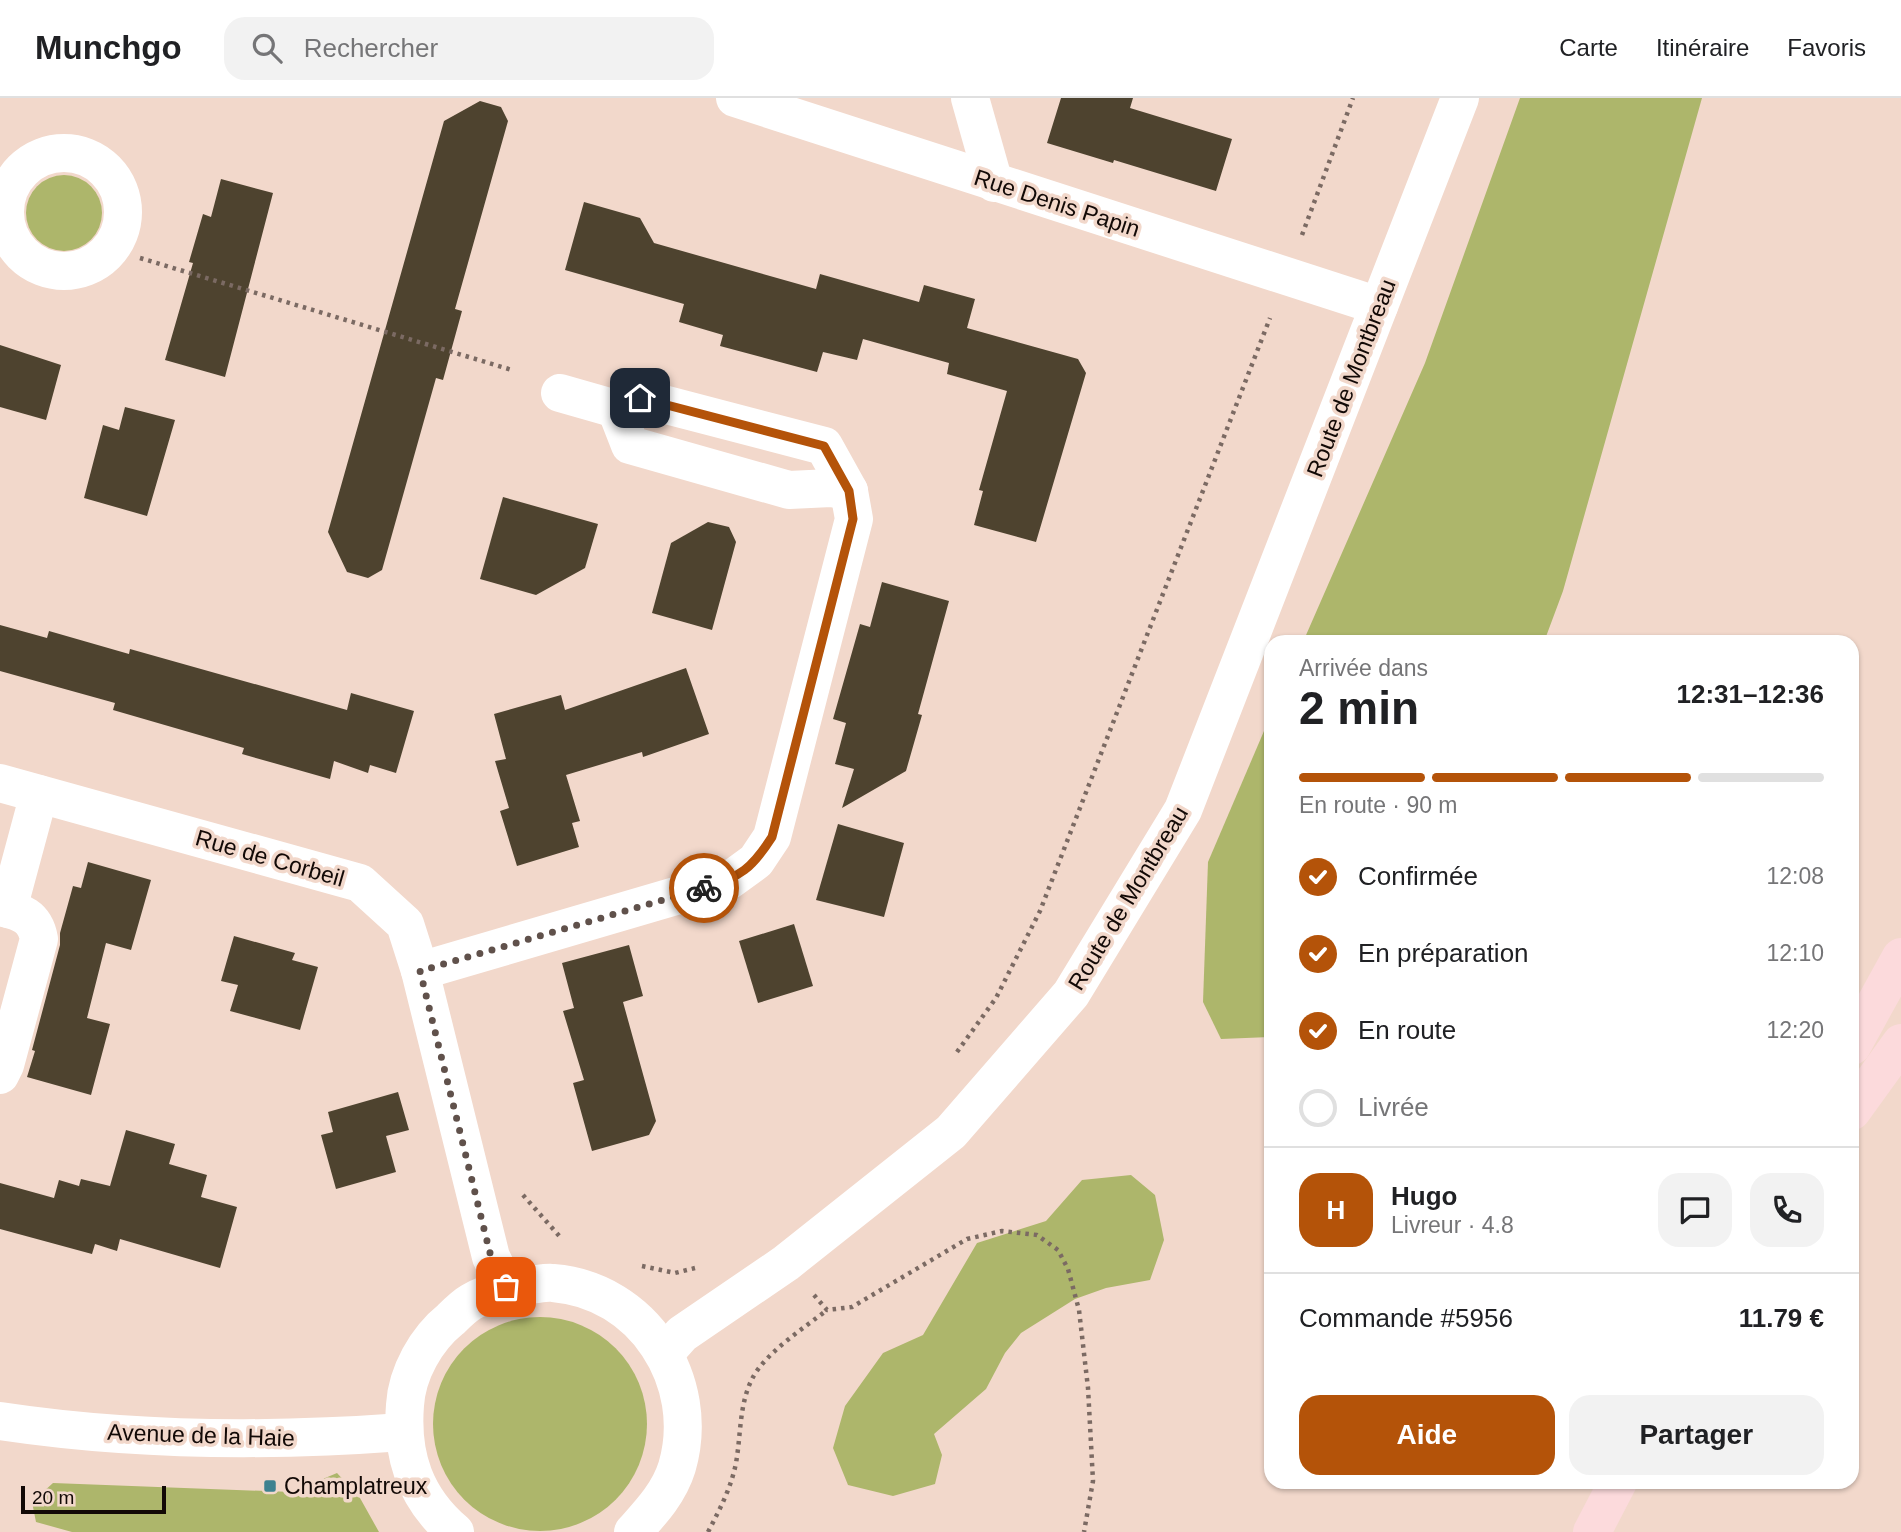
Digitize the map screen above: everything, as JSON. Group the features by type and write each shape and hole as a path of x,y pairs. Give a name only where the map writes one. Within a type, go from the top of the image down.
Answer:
{"main road":[{"path":"1859,1033 1901,957"},
{"path":"1859,1101 1901,1043"},
{"path":"1592,1532 1614,1489"}],"street":[{"name":"Rue Denis Papin","path":"735,98 1379,306"},
{"path":"970,98 994,183"},
{"name":"Route de Montbreau","path":"664,1353 681,1334 786,1263 951,1132 1071,994 1183,810 1460,98"},
{"path":"420,971 730,880 757,861 772,837 853,519 849,491 824,446 640,398 616,409 560,393"},
{"path":"616,409 630,445 789,489 831,488 849,491"},
{"name":"Rue de Corbeil","path":"0,783 360,883 405,925 420,971 491,1257 506,1287"},
{"path":"0,1074 5,1065 39,939 32,918 4,908 39,794"},
{"path":"455,1532 442,1521 422,1495 409,1464 403,1432 406,1394 418,1358 441,1326 471,1302 506,1287 552,1283 597,1293 636,1318 664,1353 680,1390 683,1429 677,1468 660,1503 633,1532"},
{"name":"Avenue de la Haie","path":"0,1421 132,1435 298,1439 403,1432"}],"path":[{"path":"1298,246 1353,98"},
{"path":"140,258 512,370"},
{"path":"951,1060 996,998 1040,911 1275,306"},
{"path":"518,1189 560,1237 572,1242"},
{"path":"708,1532 727,1496 736,1464 744,1401 753,1377 801,1329 827,1310 852,1307 967,1239 1002,1231 1037,1235 1058,1250 1068,1269 1079,1310 1088,1388 1093,1481 1084,1532"},
{"path":"786,1263 827,1310"},
{"path":"637,1265 675,1272 697,1267"}],"green space":[{"path":"1520,98 1702,98 1563,591 1547,635 1306,635 1425,363"},
{"path":"64,175 79,178 91,186 99,198 102,213 99,228 91,240 79,248 64,251 49,248 37,240 29,228 26,213 29,198 37,186 49,178"},
{"path":"1264,731 1264,1037 1221,1039 1203,1002 1208,862"},
{"path":"1131,1175 1155,1195 1164,1240 1150,1280 1106,1288 1075,1299 1021,1333 1005,1353 986,1389 934,1434 942,1455 935,1484 893,1496 848,1485 833,1448 845,1406 883,1353 923,1335 977,1243 1046,1221 1082,1180"},
{"path":"540,1317 581,1325 599,1335 615,1349 629,1365 639,1383 647,1424 639,1465 629,1483 615,1499 599,1513 581,1523 540,1531 499,1523 481,1513 465,1499 451,1483 441,1465 433,1424 441,1383 451,1365 465,1349 481,1335 499,1325"},
{"path":"337,1473 360,1498 379,1532 72,1532 36,1522 32,1502 53,1483 292,1492"}],"building":[{"path":"1061,98 1133,98 1130,108 1232,139 1216,191 1047,143"},
{"path":"480,101 501,107 508,121 455,309 462,311 443,380 436,378 382,570 368,578 347,572 328,532 444,121"},
{"path":"221,179 273,193 225,377 165,360 193,263 189,262 203,214 211,217"},
{"path":"584,202 640,218 654,243 816,289 820,274 919,302 924,285 975,299 967,328 1078,359 1086,373 1036,542 974,525 983,491 979,490 1007,391 947,374 949,363 863,339 857,360 823,352 817,372 720,346 723,335 679,322 684,304 565,270"},
{"path":"0,345 61,365 46,420 0,407"},
{"path":"125,407 175,420 147,516 84,498 103,425 119,430"},
{"path":"503,497 598,524 585,568 536,595 480,579"},
{"path":"708,522 729,527 736,542 712,630 652,613 671,543"},
{"path":"882,582 949,601 918,714 922,715 906,771 842,808 854,769 835,764 846,723 833,719 860,624 870,627"},
{"path":"0,625 47,638 49,631 129,654 130,649 347,710 351,693 414,711 396,773 370,765 368,773 334,761 330,779 242,754 244,748 113,710 115,703 0,671"},
{"path":"686,668 709,734 643,757 642,752 566,775 580,821 572,823 579,847 517,866 500,811 509,808 495,761 506,759 494,714 561,695 565,710"},
{"path":"838,824 904,843 884,917 816,900"},
{"path":"88,862 151,880 131,950 106,943 87,1018 110,1024 91,1095 27,1077 73,886 81,888"},
{"path":"794,924 813,986 758,1003 739,941"},
{"path":"234,936 295,953 292,960 318,967 300,1030 230,1011 238,985 221,981"},
{"path":"629,945 643,996 623,1002 656,1121 649,1135 592,1151 573,1083 584,1080 563,1011 574,1008 562,963"},
{"path":"398,1092 409,1130 386,1136 396,1172 336,1189 321,1135 333,1132 328,1112"},
{"path":"126,1130 175,1144 169,1164 207,1175 201,1197 237,1207 220,1268 120,1239 117,1251 95,1244 92,1254 0,1229 0,1183 54,1198 59,1180 79,1186 81,1179 110,1186"}],"way so far":[{"path":"506,1287 491,1257 420,971 704,888"}],"place":[{"name":"Champlatreux","path":"270,1486"}],"route":[{"path":"640,398 824,446 849,491 853,519 772,837 757,861 730,880 704,888"}]}
